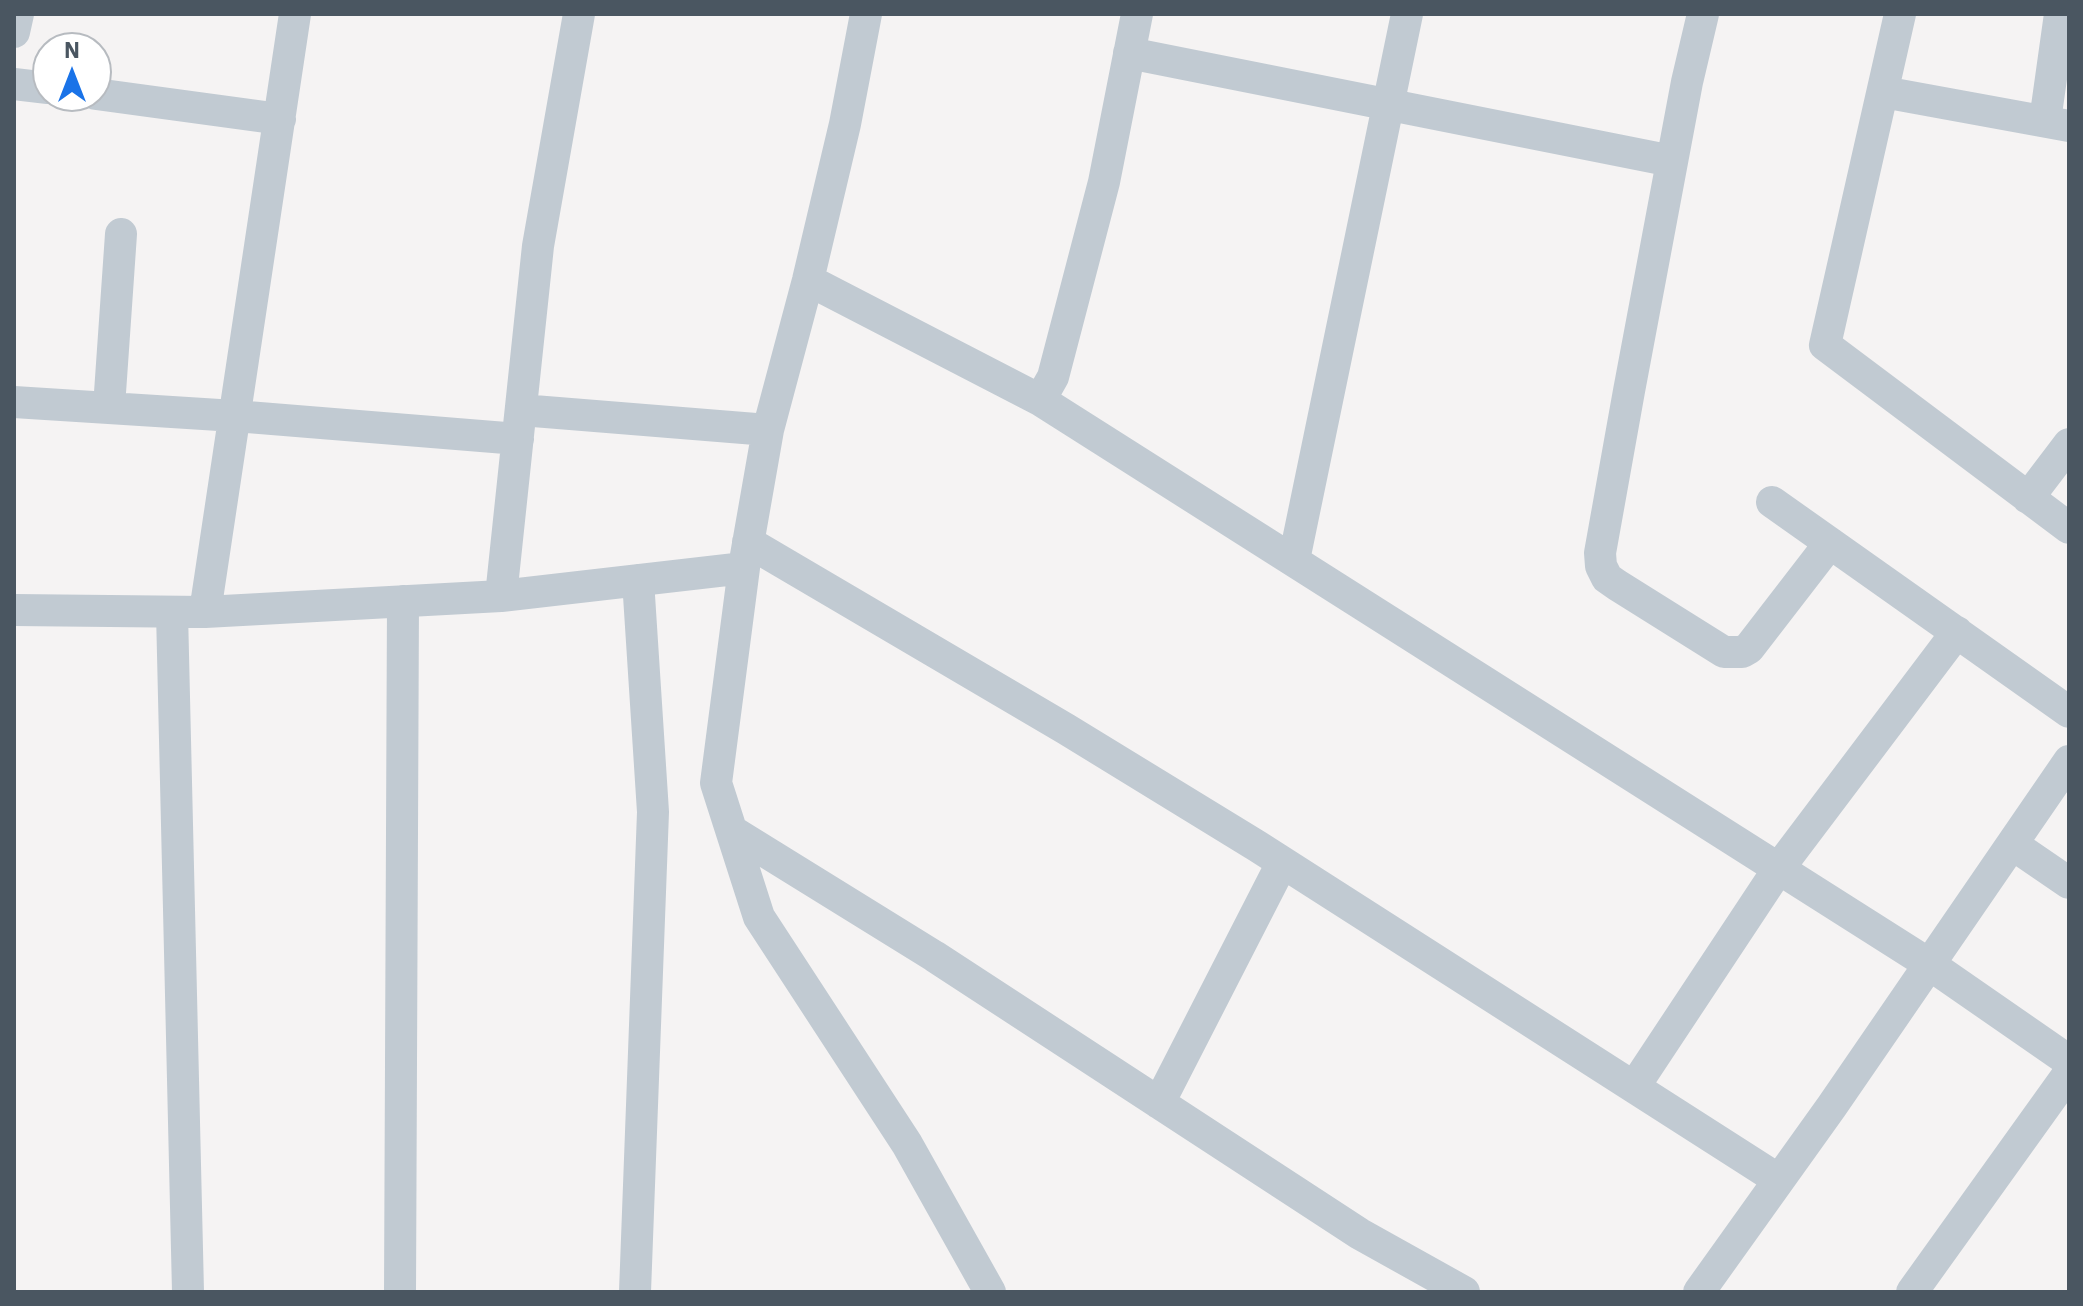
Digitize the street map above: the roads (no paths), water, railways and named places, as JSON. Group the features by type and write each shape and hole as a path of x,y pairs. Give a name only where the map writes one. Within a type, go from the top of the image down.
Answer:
{"street":[{"path":"14,32 18,14"},
{"path":"205,612 295,14"},
{"path":"501,596 538,246 579,14"},
{"path":"866,14 845,124 768,430 746,555 716,783 759,917 907,1144 990,1292"},
{"path":"1040,400 1053,377 1104,182 1137,14"},
{"path":"1294,560 1407,14"},
{"path":"1703,14 1672,161 1600,553 1601,566 1607,578 1617,585 1724,652 1742,652 1749,648 1830,543"},
{"path":"1900,14 1825,345 2069,528"},
{"path":"1883,92 2057,123 2060,14"},
{"path":"1129,53 1672,161"},
{"path":"112,96 280,119"},
{"path":"109,407 121,234"},
{"path":"808,280 1040,400 1929,964 2069,1061"},
{"path":"14,402 235,416 768,430"},
{"path":"2028,498 2069,444"},
{"path":"1772,502 2069,712"},
{"path":"14,610 205,612 501,596 638,580 746,555 1066,729 1779,1180"},
{"path":"635,1292 653,812 638,580"},
{"path":"400,1292 403,601"},
{"path":"172,612 188,1292"},
{"path":"1634,1087 1779,868 1957,632"},
{"path":"1699,1292 2069,761"},
{"path":"732,831 934,956 1360,1234 1464,1292"},
{"path":"2012,844 2069,883"},
{"path":"1159,1103 1282,863"},
{"path":"1912,1292 2069,1073"}]}
